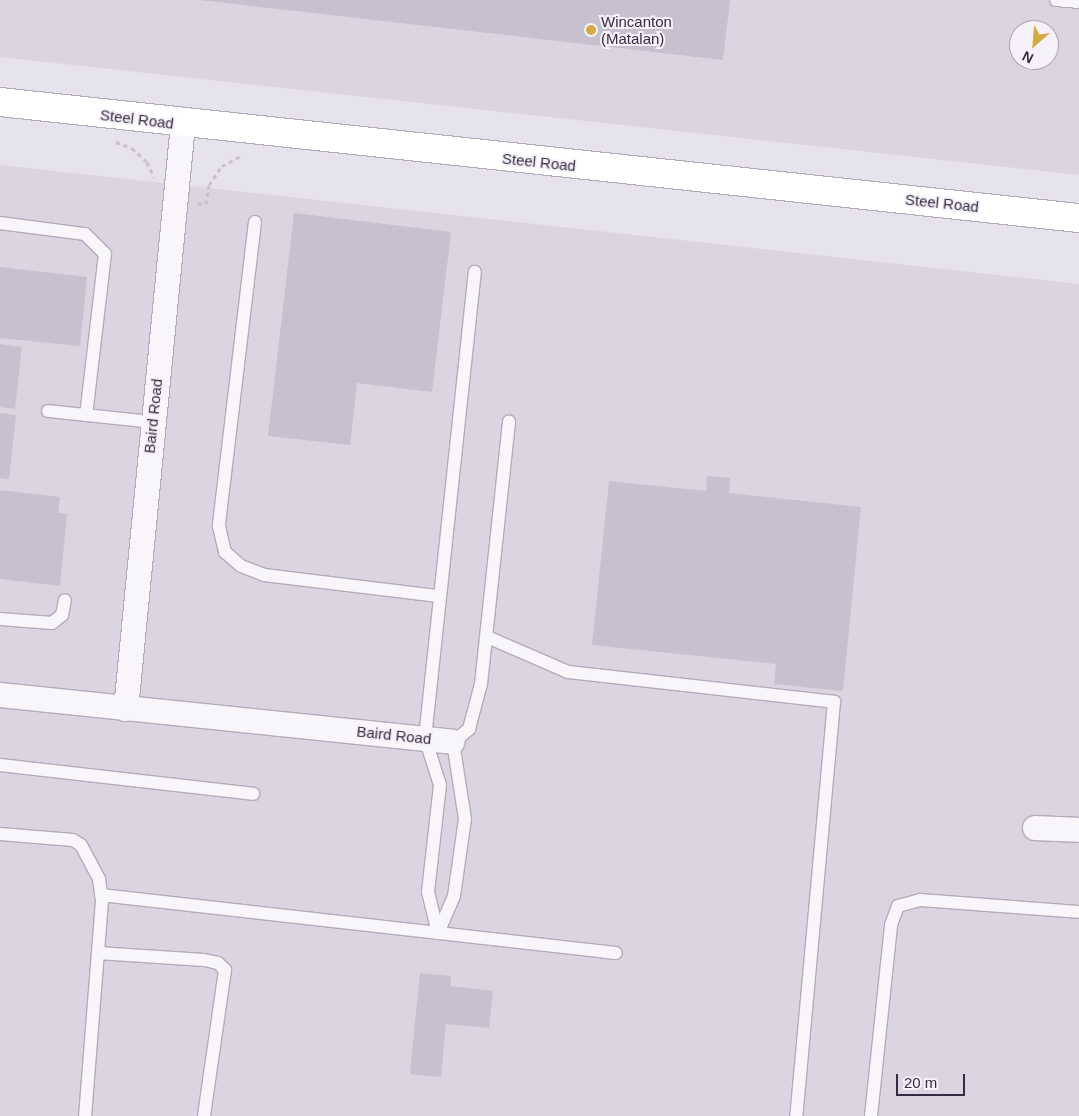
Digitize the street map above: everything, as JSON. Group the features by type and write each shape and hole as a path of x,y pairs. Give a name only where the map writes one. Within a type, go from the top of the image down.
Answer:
{"main road":[{"name":"Steel Road","path":"0,102 183,124 1079,218"}],"street":[{"name":"Baird Road","path":"126,709 152,422 183,124"},
{"name":"Baird Road","path":"0,695 453,742"},
{"path":"1036,828 1079,830"}],"lane":[{"path":"1056,0 1079,2"},
{"path":"255,222 219,526 225,552 241,566 264,576 437,596"},
{"path":"0,223 85,234 105,254 86,415"},
{"path":"438,933 428,892 440,785 424,738 437,596 475,272"},
{"path":"48,411 152,422"},
{"path":"438,933 454,896 465,819 453,742 469,729 487,637 509,421"},
{"path":"0,619 52,622 62,615 65,600"},
{"path":"487,637 568,672 834,702 796,1116"},
{"path":"0,765 254,794"},
{"path":"0,834 73,840 81,845 99,879 101,894 98,953 85,1116"},
{"path":"101,894 616,953"},
{"path":"871,1116 891,925 898,906 920,900 1079,912"},
{"path":"98,953 204,960 218,963 225,970 204,1116"}],"path":[{"path":"110,139 132,148 148,162 156,197 206,204 209,185 222,166 247,155"}],"shaded area":[{"path":"0,0 1079,0 1079,175 0,57"},
{"path":"0,165 1079,284 1079,1116 0,1116"}],"building":[{"name":"Wincanton (Matalan)","path":"200,0 730,0 723,60"},
{"path":"294,213 451,232 432,392 357,383 350,445 268,436"},
{"path":"0,267 87,277 80,346 0,338"},
{"path":"0,344 22,347 15,409 0,407"},
{"path":"0,413 16,415 9,479 0,478"},
{"path":"707,476 730,478 729,493 861,507 843,691 774,684 776,664 592,645 609,481 706,491"},
{"path":"0,490 60,497 58,513 67,514 60,586 0,579"},
{"path":"420,973 451,976 450,986 493,991 489,1028 446,1024 441,1077 410,1074"}],"place":[{"name":"Wincanton (Matalan)","path":"591,30"}]}
